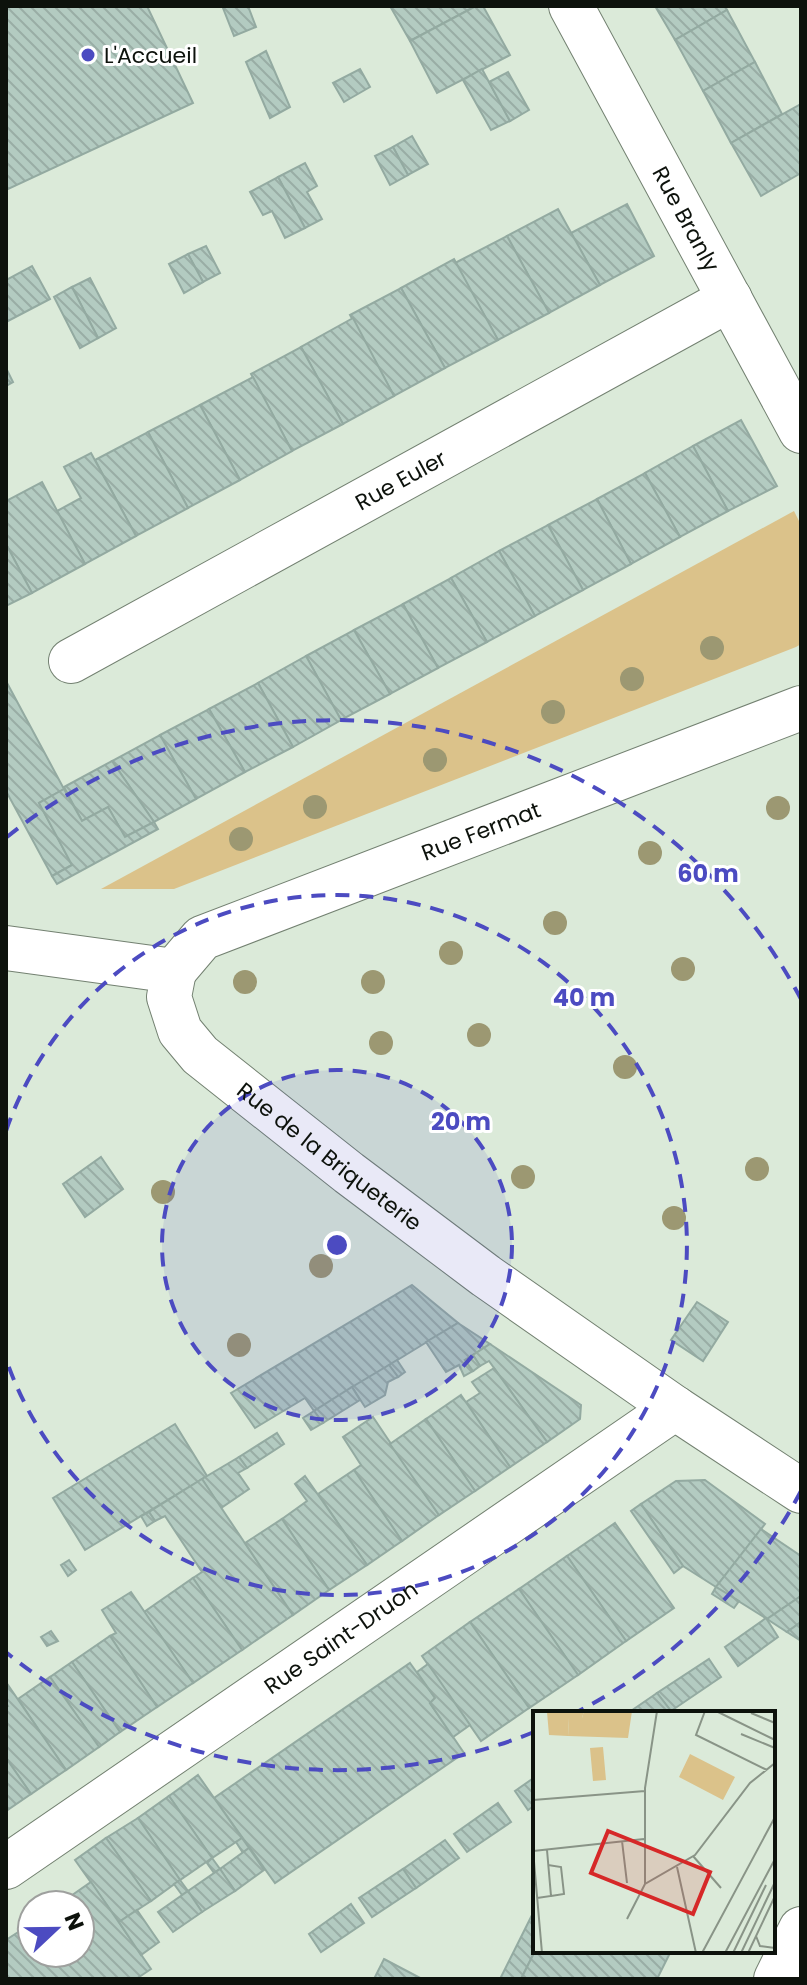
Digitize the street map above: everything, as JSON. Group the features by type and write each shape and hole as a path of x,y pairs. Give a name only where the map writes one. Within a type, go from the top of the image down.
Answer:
{"street":[{"name":"Rue Branly","path":"571,6 801,431"},
{"name":"Rue Euler","path":"71,661 730,299"},
{"name":"Rue Fermat","path":"174,971 202,938 801,708"},
{"path":"6,948 174,971"},
{"name":"Rue de la Briqueterie","path":"174,971 169,997 180,1031 200,1055 337,1164 486,1276 675,1408 801,1491"},
{"name":"Rue Saint-Druon","path":"6,1867 675,1408"},
{"path":"776,1979 801,1929"}],"shaded area":[{"path":"794,511 801,525 801,644 796,647 174,889 101,889"}],"building":[{"name":"L'Accueil","path":"6,6 147,6 193,103 6,190"},
{"path":"248,6 256,27 234,36 223,8"},
{"path":"390,6 476,6 410,41"},
{"path":"476,6 483,6 510,55 437,93 410,41"},
{"path":"655,6 724,6 727,10 675,40"},
{"path":"727,10 755,62 703,91 675,40"},
{"path":"266,51 290,107 270,118 246,62"},
{"path":"755,62 782,114 731,143 703,91"},
{"path":"360,69 370,87 344,102 333,83"},
{"path":"482,69 510,121 491,130 463,80"},
{"path":"508,72 529,110 510,121 489,82"},
{"path":"801,104 801,173 761,196 731,143"},
{"path":"412,136 428,164 408,175 393,147"},
{"path":"393,147 408,175 390,185 375,156"},
{"path":"305,163 317,186 307,192 322,219 305,228 278,177"},
{"path":"278,177 305,228 285,238 272,211 263,215 250,192"},
{"path":"627,204 654,256 600,285 571,233"},
{"path":"558,209 600,285 549,313 507,236"},
{"path":"507,236 549,313 498,340 455,263"},
{"path":"206,246 220,273 203,282 188,254"},
{"path":"188,254 203,282 184,293 169,264"},
{"path":"454,259 498,340 445,368 401,288"},
{"path":"32,266 50,299 6,322 6,280"},
{"path":"90,278 116,328 98,338 72,287"},
{"path":"72,287 98,338 80,348 54,297"},
{"path":"401,288 445,368 394,396 350,315"},
{"path":"353,318 394,396 343,424 301,347"},
{"path":"301,347 343,424 292,451 251,374"},
{"path":"6,368 13,382 6,386"},
{"path":"253,377 292,451 240,480 200,405"},
{"path":"200,405 240,480 188,508 148,432"},
{"path":"741,420 777,486 728,511 693,446"},
{"path":"148,432 188,508 136,536 95,460"},
{"path":"693,446 728,511 680,537 645,473"},
{"path":"91,453 136,536 85,564 57,511 81,498 64,467"},
{"path":"645,473 680,537 631,564 597,499"},
{"path":"42,482 85,564 32,593 6,544 6,501"},
{"path":"597,499 631,564 583,590 548,525"},
{"path":"548,525 583,590 535,616 499,551"},
{"path":"6,544 32,593 6,606"},
{"path":"499,551 535,616 487,642 451,578"},
{"path":"451,578 487,642 438,668 403,604"},
{"path":"403,604 438,668 390,694 354,630"},
{"path":"354,630 390,694 341,720 306,656"},
{"path":"306,656 341,720 293,747 258,683"},
{"path":"6,681 64,789 39,803 72,865 52,876 6,791"},
{"path":"258,683 293,747 245,772 209,709"},
{"path":"209,709 245,772 196,799 160,735"},
{"path":"160,735 196,799 154,822 112,761"},
{"path":"112,761 154,822 125,837 108,807 82,821 64,787"},
{"path":"64,789 82,821 108,807 125,837 154,822 158,829 57,884 52,876 72,865 39,803"},
{"path":"101,1157 123,1189 85,1217 63,1184"},
{"path":"412,1285 458,1323 314,1411 305,1398 255,1428 231,1393"},
{"path":"697,1302 728,1322 703,1361 671,1340"},
{"path":"458,1323 490,1344 465,1360 473,1371 464,1376 459,1365 446,1372 426,1342"},
{"path":"490,1344 581,1405 580,1419 547,1442 489,1361 480,1366 473,1355"},
{"path":"473,1355 480,1366 473,1371 465,1360"},
{"path":"397,1360 405,1372 398,1377 389,1365"},
{"path":"389,1365 398,1377 388,1382 385,1395 365,1407 352,1387"},
{"path":"494,1368 547,1442 510,1467 466,1402 480,1393 472,1382"},
{"path":"352,1387 360,1400 323,1423 314,1411"},
{"path":"461,1395 510,1467 475,1491 426,1419"},
{"path":"314,1411 323,1423 311,1430 303,1418"},
{"path":"373,1417 439,1515 402,1541 354,1470 361,1465 343,1437"},
{"path":"426,1419 475,1491 439,1515 390,1444"},
{"path":"175,1424 207,1476 85,1550 53,1498"},
{"path":"277,1433 284,1444 247,1468 239,1457"},
{"path":"239,1457 247,1468 238,1473 249,1489 221,1508 202,1479"},
{"path":"354,1470 402,1541 367,1565 318,1494"},
{"path":"305,1476 367,1565 329,1590 282,1519 307,1501 295,1484"},
{"path":"202,1479 293,1615 242,1650 193,1578 202,1572 165,1516 155,1521 149,1512"},
{"path":"705,1480 765,1524 716,1587 683,1566 641,1504 676,1481"},
{"path":"641,1504 683,1566 674,1573 631,1511"},
{"path":"149,1512 155,1521 147,1526 141,1516"},
{"path":"282,1519 329,1590 293,1615 245,1543"},
{"path":"615,1523 674,1608 626,1641 567,1556"},
{"path":"761,1529 801,1556 801,1596 767,1619 716,1587"},
{"path":"567,1556 626,1641 578,1675 519,1589"},
{"path":"69,1560 76,1570 68,1576 61,1565"},
{"path":"193,1578 242,1650 193,1683 144,1612"},
{"path":"716,1587 739,1601 734,1608 712,1594"},
{"path":"519,1589 578,1675 529,1708 470,1622"},
{"path":"131,1592 193,1683 157,1707 110,1636 116,1633 102,1610"},
{"path":"801,1596 801,1622 787,1632 767,1619"},
{"path":"766,1618 778,1637 738,1666 725,1647"},
{"path":"470,1622 529,1708 481,1741 422,1656"},
{"path":"801,1622 801,1641 787,1632"},
{"path":"51,1631 58,1641 47,1646 41,1637"},
{"path":"110,1636 157,1707 120,1732 72,1662"},
{"path":"709,1659 721,1677 671,1711 657,1693"},
{"path":"72,1662 120,1732 99,1747 50,1677"},
{"path":"410,1663 435,1698 430,1703 464,1753 275,1883 214,1798"},
{"path":"428,1664 470,1725 453,1737 430,1703 435,1698 417,1672"},
{"path":"50,1677 99,1747 66,1770 18,1699"},
{"path":"6,1682 66,1770 31,1794 6,1758"},
{"path":"657,1693 671,1711 631,1711"},
{"path":"6,1758 31,1794 6,1811"},
{"path":"198,1775 242,1838 212,1858 169,1796"},
{"path":"533,1778 533,1806 528,1810 515,1791"},
{"path":"169,1796 212,1858 180,1880 138,1818"},
{"path":"498,1803 511,1822 467,1852 454,1834"},
{"path":"138,1818 180,1880 151,1901 106,1838"},
{"path":"106,1838 151,1901 119,1922 75,1860"},
{"path":"242,1838 249,1848 243,1853 236,1842"},
{"path":"445,1840 459,1858 416,1888 403,1869"},
{"path":"249,1848 264,1870 235,1891 220,1869"},
{"path":"212,1858 220,1869 214,1873 207,1863"},
{"path":"220,1869 235,1891 202,1912 188,1891"},
{"path":"403,1869 416,1888 372,1917 359,1898"},
{"path":"180,1880 188,1891 182,1895 174,1884"},
{"path":"91,1882 96,1889 81,1889"},
{"path":"96,1889 151,1969 136,1979 6,1979 6,1940 16,1933 16,1969 96,1969"},
{"path":"188,1891 202,1912 173,1932 158,1912"},
{"path":"351,1904 364,1923 321,1952 309,1934"},
{"path":"137,1910 159,1942 141,1955 119,1922"},
{"path":"533,1913 534,1953 521,1979 500,1979"},
{"path":"534,1953 670,1953 657,1979 521,1979"},
{"path":"384,1959 422,1979 374,1979"}],"place":[{"name":"L'Accueil","path":"88,55"}]}
